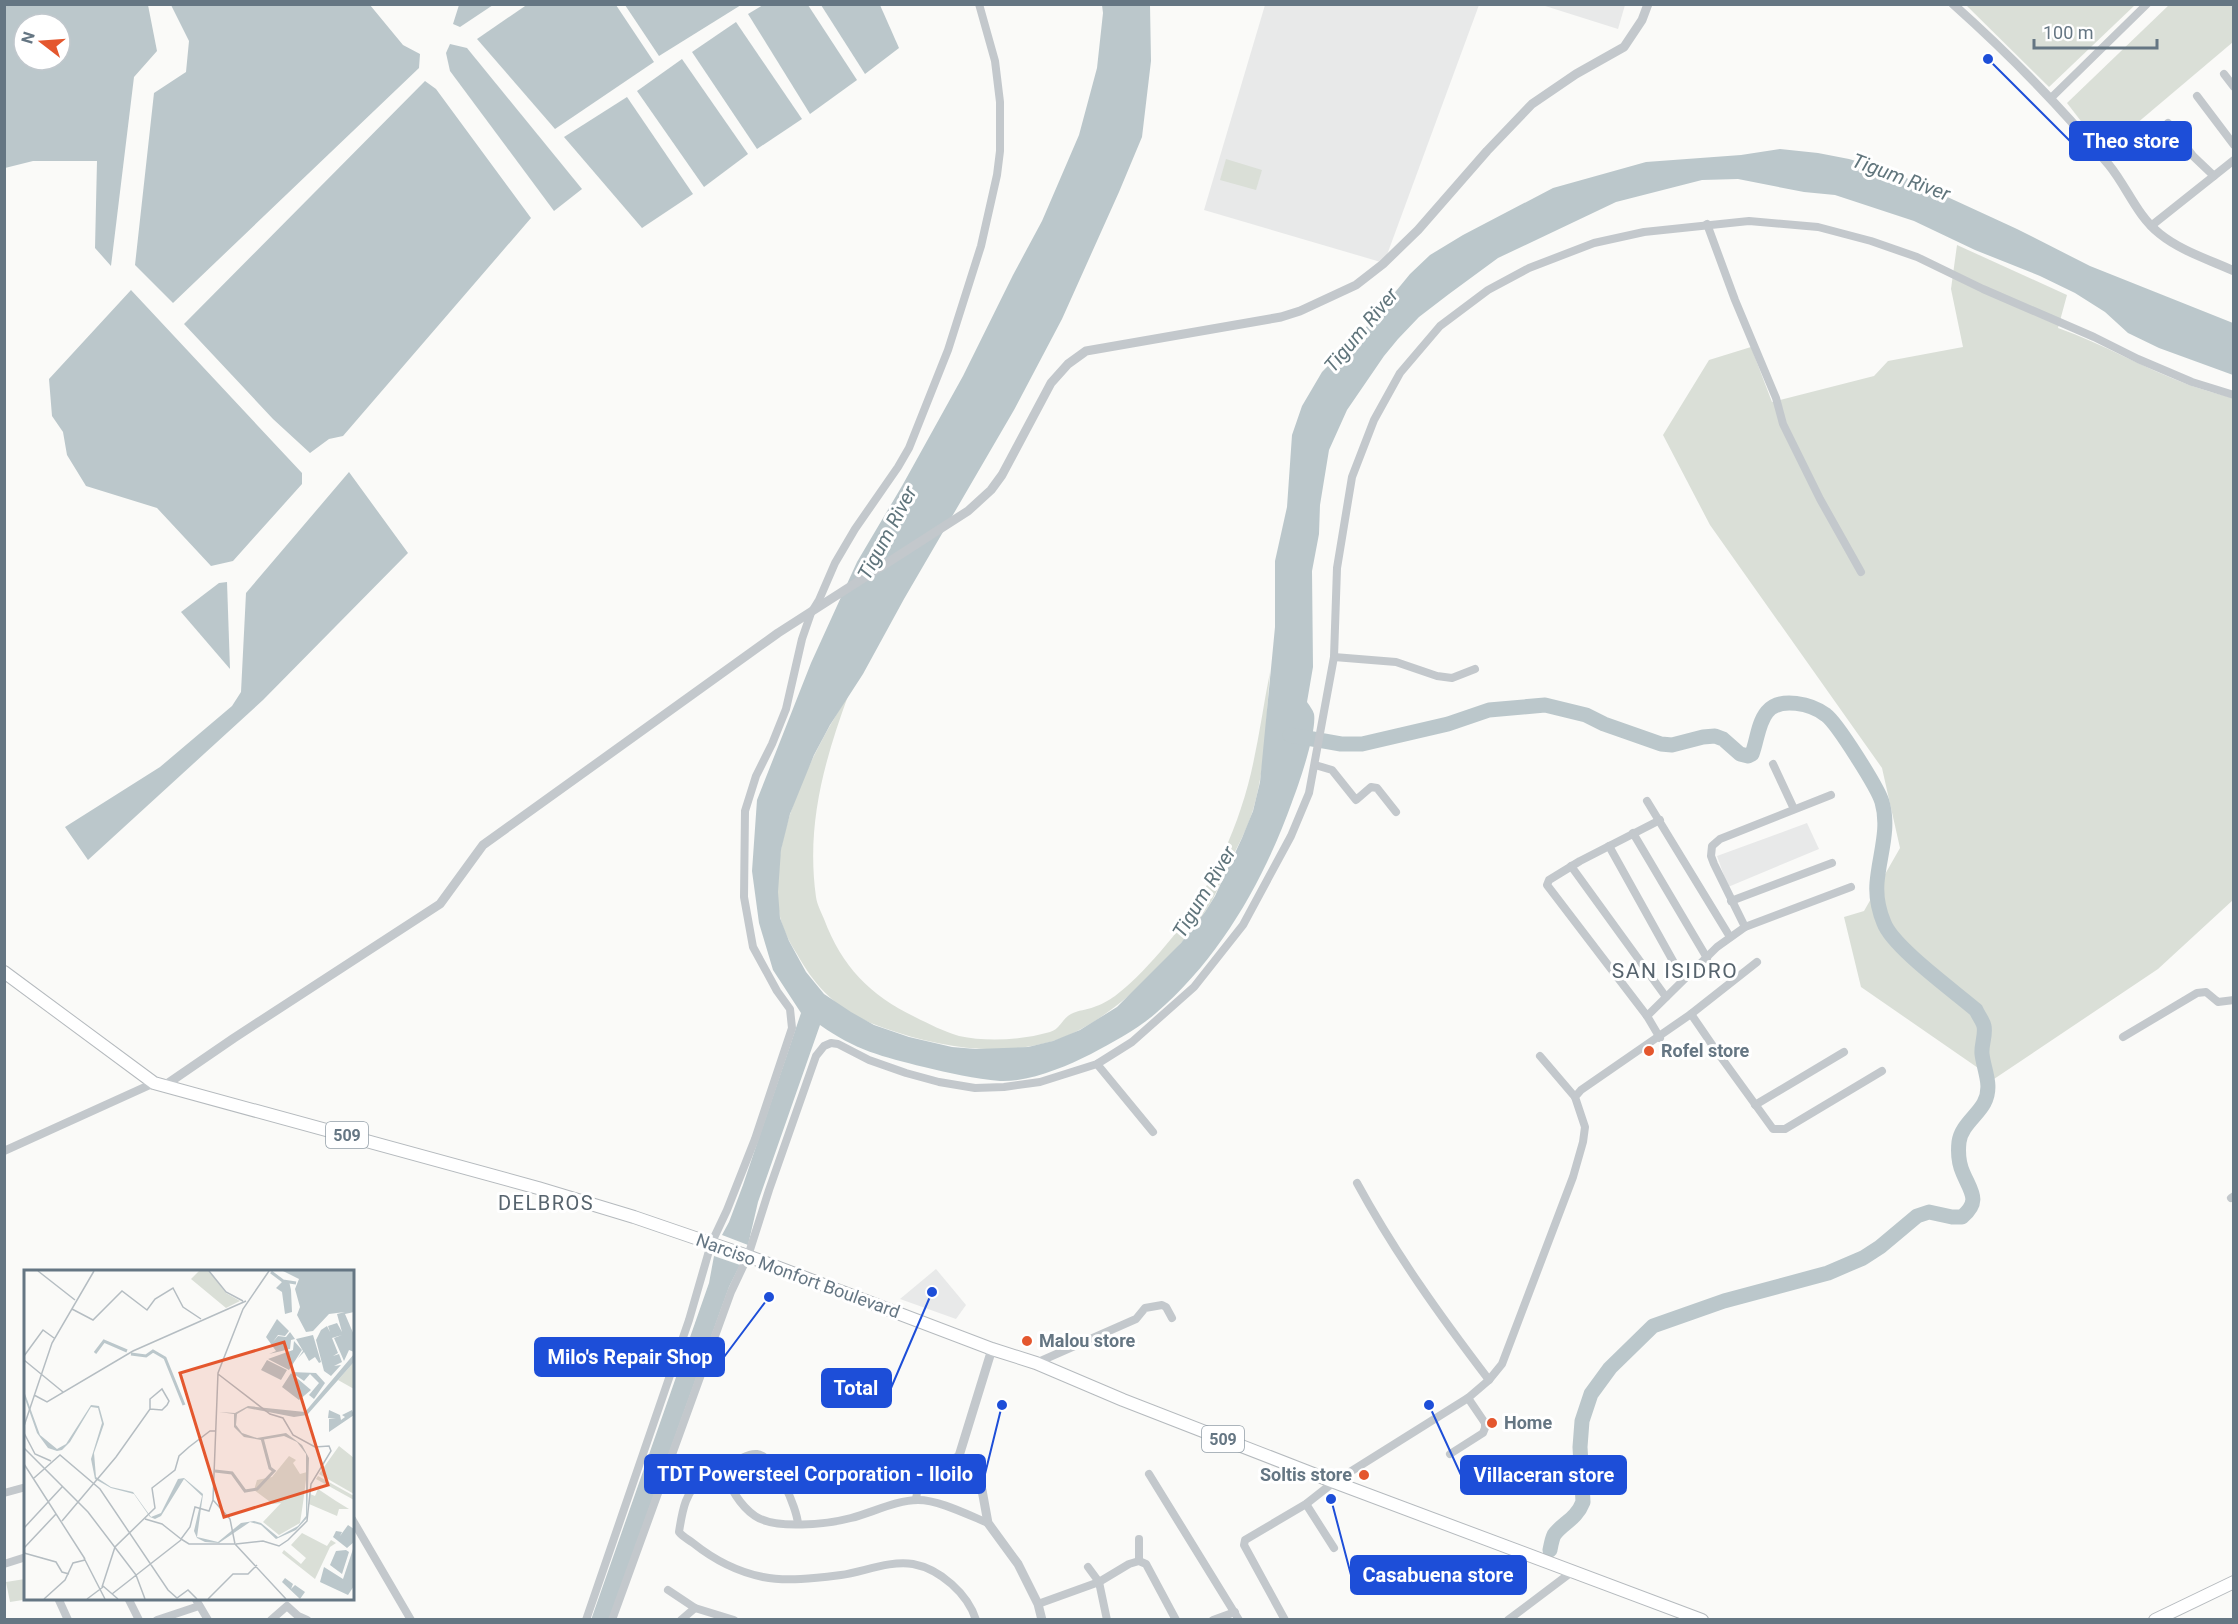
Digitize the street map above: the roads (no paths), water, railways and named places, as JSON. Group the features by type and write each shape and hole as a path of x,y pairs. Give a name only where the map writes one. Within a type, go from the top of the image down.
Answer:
{"main road":[{"name":"Narciso Monfort Boulevard","path":"4,972 159,1085 285,1117 537,1188 634,1217 748,1256 1036,1364 1334,1482 1702,1620"},
{"path":"2155,1620 2234,1582"}],"street":[{"path":"586,1620 689,1320 711,1244 756,1139 792,1028 790,1009 777,991 753,947 744,897 745,811 756,776 786,709 802,639 811,613 835,563 855,529 909,448 948,351 981,246 997,175 1000,151 1000,102 995,61 978,4"},
{"path":"4,1150 159,1085 440,904 483,845 778,633 968,511 991,490 1002,475 1051,382 1068,364 1086,351 1281,317 1300,311 1356,285 1383,264 1418,230 1486,151 1532,104 1576,74 1624,47 1642,20 1648,4"},
{"path":"1953,4 2051,98 2110,167 2151,226 2173,242 2234,271"},
{"path":"2051,98 2147,4"},
{"path":"2224,74 2234,87"},
{"path":"2197,96 2234,145"},
{"path":"2168,123 2193,156 2214,176"},
{"path":"2151,226 2234,160"},
{"path":"612,1620 731,1292 748,1256 766,1197 816,1056 824,1046 831,1043 838,1044 869,1060 906,1073 975,1088 1040,1082 1097,1064 1132,1042 1194,987 1242,926 1291,836 1309,793 1334,657 1337,568 1352,477 1386,395 1400,373 1440,326 1488,290 1529,268 1594,243 1644,232 1749,221 1818,227 1871,241 1952,272 1983,289 2181,377 2234,395"},
{"path":"1707,224 1735,300 1776,398 1783,424 1820,499 1861,573"},
{"path":"1334,657 1396,662 1452,678 1475,669"},
{"path":"1773,764 1794,809"},
{"path":"1315,765 1332,770 1356,800 1371,787 1377,788 1396,812"},
{"path":"1745,927 1713,864 1712,846 1720,839 1831,795"},
{"path":"1647,801 1730,937"},
{"path":"1660,820 1571,866 1549,879 1548,885 1647,1016 1660,1038"},
{"path":"1634,833 1707,958"},
{"path":"1609,846 1683,979"},
{"path":"1731,901 1832,863"},
{"path":"1571,866 1666,998"},
{"path":"1647,1016 1683,979 1730,937 1745,927 1851,887"},
{"path":"1575,1097 1581,1090 1660,1038 1757,962"},
{"path":"2123,1037 2197,993 2206,992 2218,1002 2234,1000"},
{"path":"1691,1014 1773,1129 1785,1129 1882,1071"},
{"path":"1755,1105 1844,1052"},
{"path":"1285,1620 1244,1545 1245,1540 1306,1504 1334,1482 1468,1398 1489,1380 1502,1364 1573,1177 1585,1134 1585,1127 1575,1097 1540,1056"},
{"path":"1097,1064 1153,1132"},
{"path":"1357,1183 1386,1234 1450,1329 1489,1380"},
{"path":"1036,1364 1136,1319 1145,1308 1162,1305 1166,1307 1172,1318"},
{"path":"916,1500 920,1479 932,1469 959,1456 992,1349"},
{"path":"1450,1454 1483,1432 1485,1428 1485,1423 1468,1398"},
{"path":"798,1524 794,1504 769,1461 760,1454 753,1454 703,1479 691,1490 679,1532 682,1537 708,1556 763,1577 795,1578 841,1575 890,1565 913,1564 932,1571 958,1590 970,1604 976,1620"},
{"path":"959,1456 968,1465 982,1490 988,1523 1018,1564 1038,1604 1042,1620"},
{"path":"723,1471 742,1504 756,1516 772,1522 819,1524 849,1519 916,1500 965,1513 988,1523"},
{"path":"1149,1474 1237,1616 1214,1620"},
{"path":"4,1493 24,1488"},
{"path":"1306,1504 1334,1548"},
{"path":"354,1523 411,1620"},
{"path":"1139,1561 1140,1539"},
{"path":"4,1564 24,1558"},
{"path":"1038,1604 1099,1582 1129,1563 1139,1561 1146,1564 1176,1620"},
{"path":"1088,1567 1099,1582 1107,1620"},
{"path":"1508,1620 1573,1571"},
{"path":"668,1590 695,1608 734,1620"},
{"path":"58,1600 68,1620"},
{"path":"129,1600 139,1620"},
{"path":"271,1620 285,1602 298,1616 307,1620"},
{"path":"157,1620 197,1603 208,1620"},
{"path":"681,1620 695,1608"}],"water":[{"path":"459,4 493,5 460,27 453,24"},
{"path":"528,4 616,5 654,62 555,129 477,39"},
{"path":"4,5 148,5 157,51 134,77 111,266 95,248 97,161 33,161 5,168"},
{"path":"171,5 370,5 403,45 420,54 419,68 173,303 135,265 154,93 186,72 189,41"},
{"path":"625,5 741,5 659,56"},
{"path":"763,5 808,5 857,80 810,114 748,14"},
{"path":"821,5 880,5 899,48 865,74"},
{"name":"Tigum River","path":"1102,5 1150,5 1151,61 1142,137 1062,319 1014,410 814,755 790,814 781,850 778,892 780,918 789,941 806,972 824,994 851,1012 874,1025 909,1037 952,1047 976,1049 1028,1047 1053,1041 1080,1030 1117,1007 1181,943 1205,912 1242,838 1253,811 1260,782 1275,627 1275,561 1287,507 1292,435 1302,406 1322,372 1369,324 1410,274 1430,255 1553,188 1646,162 1741,155 1780,149 1849,159 1891,171 2017,229 2090,266 2233,323 2233,375 2159,348 2128,333 2105,312 2075,293 1914,221 1835,195 1804,192 1738,179 1702,180 1616,202 1498,258 1419,317 1398,339 1347,410 1329,450 1312,571 1313,667 1307,702 1313,712 1313,732 1303,771 1281,831 1254,889 1220,943 1179,991 1141,1025 1081,1059 1059,1069 1023,1079 1000,1081 981,1079 895,1060 857,1047 820,1025 758,1202 748,1245 722,1235 743,1185 801,1013 773,970 759,923 752,871 757,800 811,663 857,562 963,376 1042,221 1079,135 1097,68"},
{"path":"736,22 802,119 757,149 692,52"},
{"path":"450,44 467,48 582,189 554,211 450,71 446,53"},
{"path":"682,59 748,154 704,187 637,91"},
{"path":"425,81 436,89 531,218 343,436 329,439 310,453 273,419 184,324"},
{"path":"627,97 693,194 642,228 564,137"},
{"path":"131,290 302,473 302,484 233,561 211,566 157,508 86,486 67,455 63,432 52,416 49,379"},
{"path":"349,472 408,553 263,700 88,860 65,827 160,767 232,706 241,692 246,593"},
{"path":"227,582 230,669 181,612 219,583"},
{"path":"714,1256 740,1265 729,1287 609,1619 591,1620 709,1283"}],"waterway":[{"path":"1290,735 1341,744 1362,744 1448,724 1489,710 1545,705 1586,715 1604,724 1661,744 1672,745 1715,736 1723,739 1740,754 1748,756 1752,754 1764,716 1773,707 1796,703 1813,708 1826,715 1839,730 1865,770 1882,802 1885,822 1877,888 1878,903 1884,923 1911,956 1976,1010 1983,1024 1982,1054 1988,1085 1987,1097 1966,1126 1959,1142 1961,1166 1973,1196 1968,1211 1962,1217 1929,1212 1917,1216 1863,1258 1828,1273 1724,1301 1653,1326 1610,1368 1591,1394 1582,1421 1580,1447 1583,1502 1577,1513 1554,1535 1550,1550"}],"place":[{"name":"Theo store","path":"1988,59"},
{"name":"Rofel store","path":"1649,1051"},
{"name":"Total","path":"932,1292"},
{"name":"Milo's Repair Shop","path":"769,1297"},
{"name":"Malou store","path":"1027,1341"},
{"name":"TDT Powersteel Corporation - Iloilo","path":"1002,1405"},
{"name":"Villaceran store","path":"1429,1405"},
{"name":"Home","path":"1492,1423"},
{"name":"Soltis store","path":"1364,1475"},
{"name":"Casabuena store","path":"1331,1499"}],"district":[{"name":"SAN ISIDRO","path":"1675,971"},
{"name":"DELBROS","path":"546,1203"}]}
